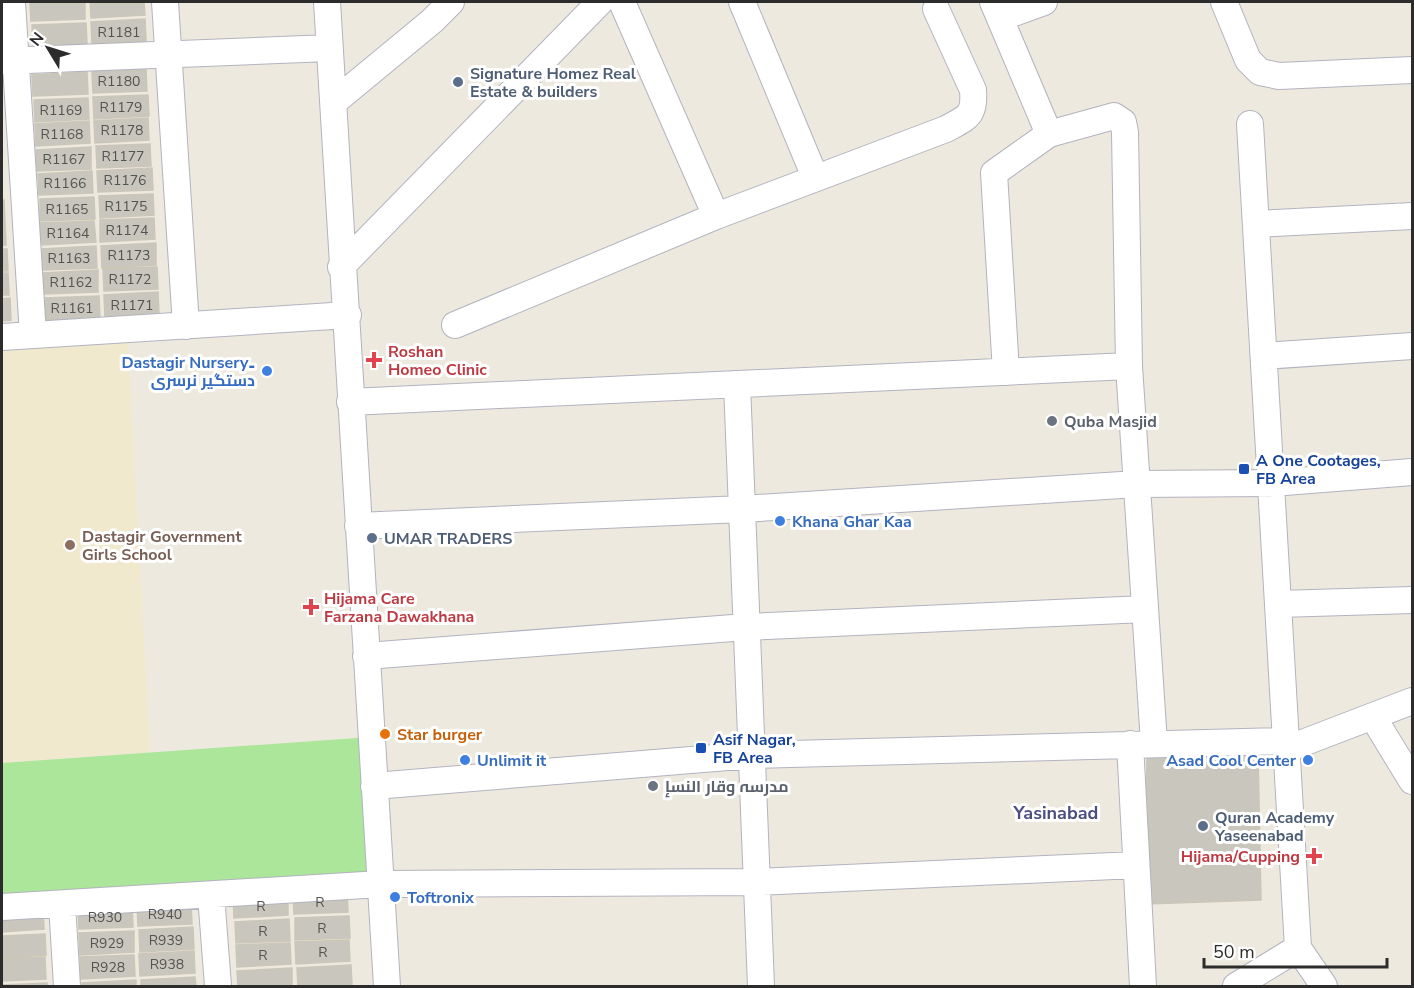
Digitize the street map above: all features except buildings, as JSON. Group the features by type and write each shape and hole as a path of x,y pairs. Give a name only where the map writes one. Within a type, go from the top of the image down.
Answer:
{"street":[{"path":"12,2 8,60 33,335"},
{"path":"165,2 186,326"},
{"path":"327,2 341,267 348,315 350,402 387,987"},
{"path":"334,102 431,11 451,2"},
{"path":"341,267 600,2"},
{"path":"622,2 716,216"},
{"path":"742,2 815,177"},
{"path":"1044,2 997,10 1049,134"},
{"path":"1224,2 1248,60 1260,72 1278,76 1413,70"},
{"path":"455,325 716,216 946,129 969,117 974,104 973,90 936,9"},
{"path":"8,60 329,48"},
{"path":"1006,372 994,173 1049,134 1114,116 1123,122 1125,144 1129,366 1145,609 1136,865 1143,987"},
{"path":"1250,124 1298,948 1324,987"},
{"path":"1256,224 1413,216"},
{"path":"2,337 348,315"},
{"path":"1264,356 1413,346"},
{"path":"350,402 1129,366"},
{"path":"737,384 761,987"},
{"path":"358,526 742,509 1137,484 1272,483 1413,472"},
{"path":"1279,604 1413,600"},
{"path":"366,656 746,627 1145,609"},
{"path":"374,786 752,755 1142,744 1286,745 1413,701"},
{"path":"1372,717 1413,781"},
{"path":"2,907 381,884 757,882 1136,865"},
{"path":"211,895 218,987"},
{"path":"62,904 67,987"},
{"path":"1236,987 1298,948"}],"shaded area":[{"name":"Dastagir Government Girls School","path":"127,329 150,752 2,763 2,337"}],"green space":[{"path":"371,737 381,884 2,906 2,763"}],"place":[{"name":"Signature Homez Real Estate & builders","path":"458,82"},
{"name":"Roshan Homeo Clinic","path":"374,360"},
{"name":"Dastagir Nursery۔ دستگیر نرسری","path":"267,371"},
{"name":"Quba Masjid","path":"1052,421"},
{"name":"A One Cootages, FB Area","path":"1244,469"},
{"name":"Khana Ghar Kaa","path":"780,521"},
{"name":"UMAR TRADERS","path":"372,538"},
{"name":"Dastagir Government Girls School","path":"70,545"},
{"name":"Hijama Care Farzana Dawakhana","path":"311,607"},
{"name":"Star burger","path":"385,734"},
{"name":"Asif Nagar, FB Area","path":"701,748"},
{"name":"Unlimit it","path":"465,760"},
{"name":"Asad Cool Center","path":"1308,760"},
{"name":"مدرسہ وقار النسإ","path":"653,786"},
{"name":"Quran Academy Yaseenabad","path":"1203,826"},
{"name":"Hijama/Cupping","path":"1314,856"},
{"name":"Toftronix","path":"395,897"}],"district":[{"name":"Yasinabad","path":"1056,813"}]}
